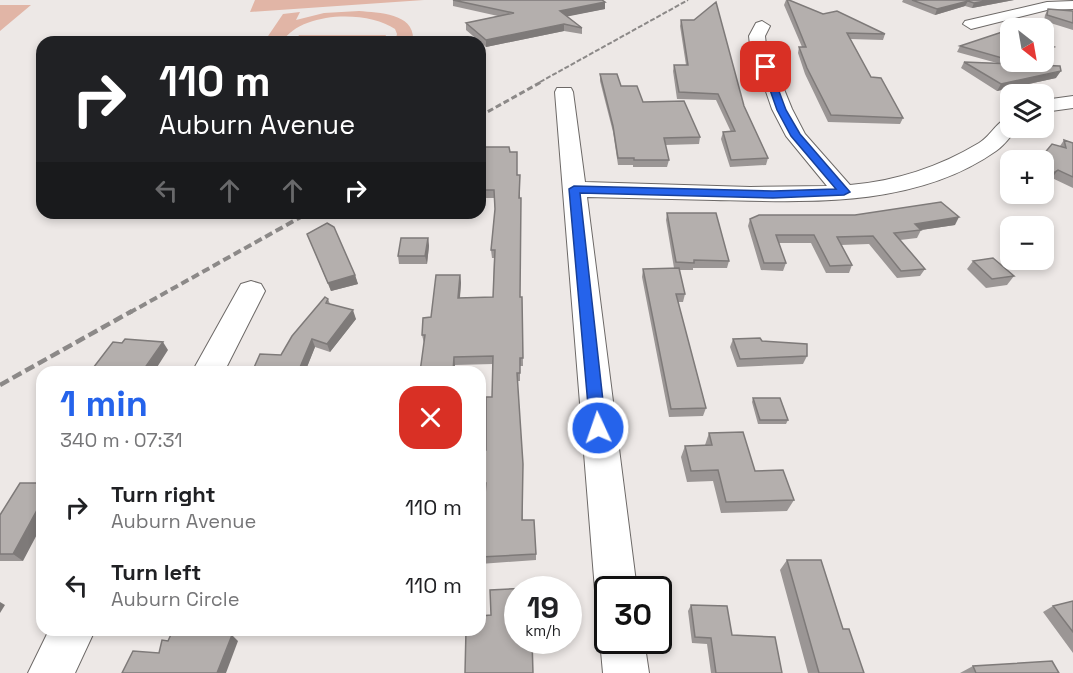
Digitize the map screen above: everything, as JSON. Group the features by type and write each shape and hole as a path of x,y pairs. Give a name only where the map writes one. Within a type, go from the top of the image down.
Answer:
{"street":[{"path":"971,24 1047,6 1073,5"},
{"path":"762,26 757,36 758,45 782,110 796,136 844,192"},
{"path":"564,92 615,576"},
{"path":"1054,105 1073,102"},
{"path":"574,189 773,195 844,192 883,187 922,177 961,163 991,144 1000,135"},
{"path":"211,366 251,291"},
{"path":"51,673 70,636"},
{"path":"624,654 626,673"}],"shaded area":[{"path":"255,0 424,0 250,12"},
{"path":"0,5 31,5 0,31"},
{"path":"359,11 395,16 409,25 412,36 396,36 395,29 369,19 336,17 304,24 287,36 268,36 283,14 300,12 296,20 324,13"},
{"path":"299,35 386,35 386,36"}],"building":[{"path":"453,0 602,0 605,2 560,11 582,28 564,24 486,40 486,36 481,36 466,23 514,13"},
{"path":"787,0 823,14 837,11 885,34 847,33 871,77 881,78 903,118 831,115 807,68 799,47 806,47"},
{"path":"912,0 991,0 974,3 968,1 937,9"},
{"path":"716,2 744,106 768,158 731,160 723,132 735,131 718,94 679,92 674,65 688,65 681,20 694,20"},
{"path":"1048,9 1073,11 1073,23 1047,15"},
{"path":"1000,33 1000,57 960,46"},
{"path":"964,62 1000,64 1000,72 1054,72 1054,66 1060,66 1061,71 1001,84"},
{"path":"600,74 617,74 621,86 637,86 643,102 684,101 700,137 664,138 669,160 618,158 613,126"},
{"path":"1064,140 1073,143 1073,177 1058,170 1054,172 1054,150 1047,150 1052,144 1066,148"},
{"path":"486,147 509,147 510,152 517,152 517,175 520,175 519,198 521,198 520,297 522,297 523,358 520,358 520,373 517,373 523,464 522,520 534,520 536,554 486,557 486,397 492,397 493,356 454,357 453,366 421,366 425,335 422,335 423,318 431,317 436,275 460,275 458,298 493,297 495,250 491,250 495,209 494,190 486,190"},
{"path":"941,202 959,217 915,224 921,230 894,233 925,269 901,271 873,236 837,237 852,265 830,266 814,235 776,235 786,263 764,263 750,219 759,215 855,215"},
{"path":"667,213 716,213 729,261 676,262"},
{"path":"327,223 334,227 355,275 328,283 307,234"},
{"path":"401,238 428,238 425,256 398,256"},
{"path":"993,258 1000,264 1000,270 1007,270 1014,276 992,279 973,261"},
{"path":"679,268 685,294 676,294 706,408 671,409 643,269"},
{"path":"325,297 328,299 326,303 353,310 327,344 312,339 301,366 255,366 260,354 281,355 292,336"},
{"path":"760,338 762,341 807,344 807,356 740,359 733,339"},
{"path":"125,339 163,342 146,366 95,366 113,342 122,343"},
{"path":"753,398 780,398 788,420 760,420"},
{"path":"743,432 755,471 783,470 794,500 726,502 718,470 691,471 685,446 712,445 709,433"},
{"path":"20,483 36,483 36,512 13,554 0,554 0,515"},
{"path":"787,560 821,560 843,629 849,629 864,673 819,673"},
{"path":"504,589 504,654 532,654 533,673 465,673 466,636 486,636 486,615 491,615 490,590"},
{"path":"1073,601 1073,632 1053,606"},
{"path":"691,605 727,606 732,635 775,637 782,673 716,673 711,638 695,637"},
{"path":"170,636 232,636 217,673 122,673 133,651 159,653 162,640 168,641"},
{"path":"1052,661 1059,673 976,673 973,666"}],"railway":[{"path":"540,82 688,0"},
{"path":"486,113 543,81"},
{"path":"129,313 297,219"},
{"path":"0,385 132,311"}],"route":[{"path":"598,428 574,189 773,195 844,192 796,136 782,110 766,67"}]}
